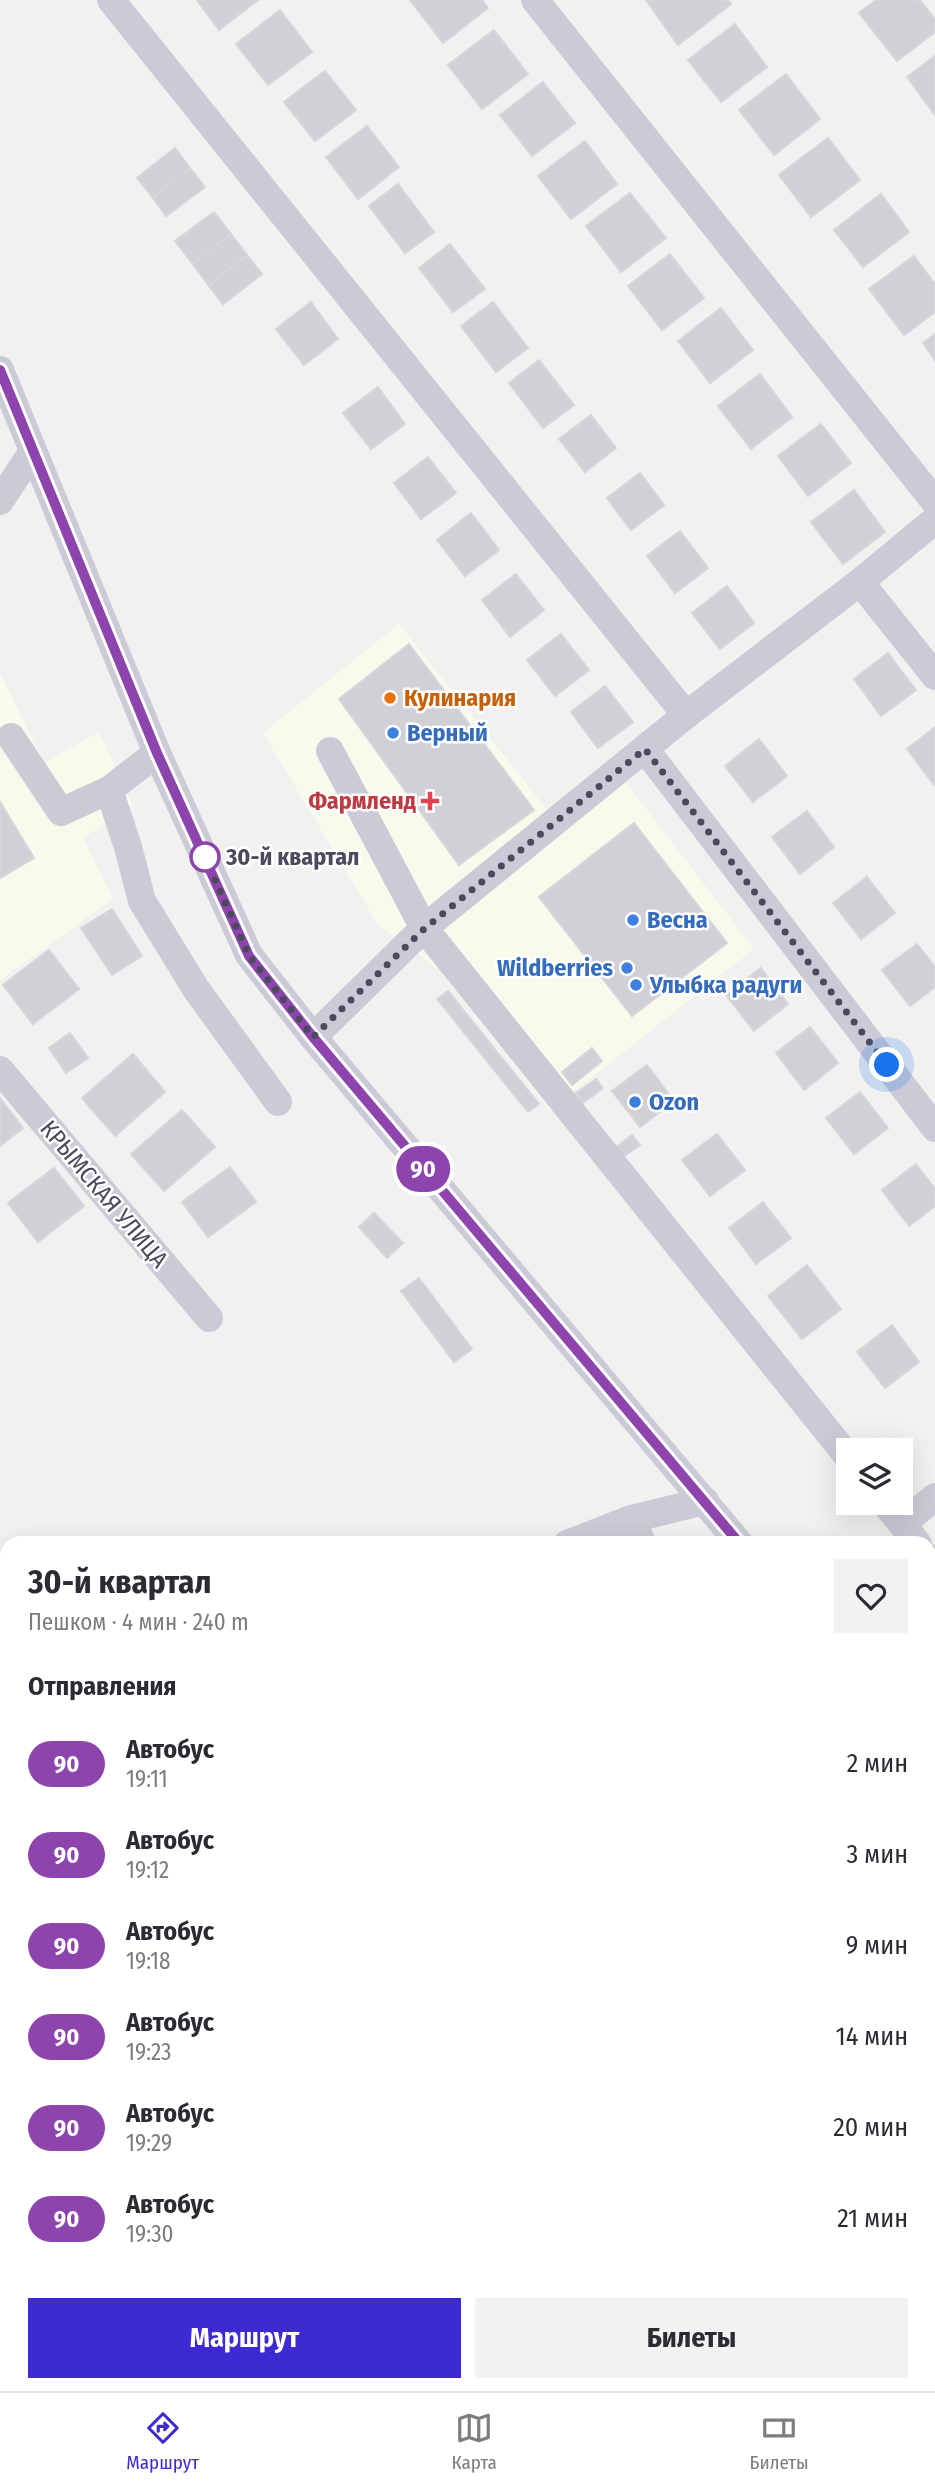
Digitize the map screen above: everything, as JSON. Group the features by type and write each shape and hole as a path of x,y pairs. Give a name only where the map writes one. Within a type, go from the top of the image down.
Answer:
{"street":[{"path":"111,0 687,715"},
{"path":"535,0 935,502"},
{"path":"0,370 157,753 249,956 313,1037 733,1536"},
{"path":"0,501 33,451"},
{"path":"313,1037 424,929 687,715 860,582 935,520"},
{"path":"860,582 935,676"},
{"path":"4,733 61,812 108,790 157,753"},
{"path":"645,749 935,1128"},
{"path":"330,751 424,929 836,1442"},
{"path":"108,790 128,847 142,901 196,989 278,1102"},
{"name":"КРЫМСКАЯ УЛИЦА","path":"0,1070 209,1318"},
{"path":"902,1524 935,1497"},
{"path":"610,1536 637,1531 705,1501"}],"shaded area":[{"path":"399,624 548,811 609,761 754,949 550,1110 438,969 379,926 263,733"},
{"path":"0,673 44,763 99,732 133,805 83,838 113,899 0,980"}],"building":[{"path":"197,0 258,0 219,30"},
{"path":"410,0 482,0 488,8 443,43"},
{"path":"646,0 728,0 731,4 678,45"},
{"path":"876,0 920,0 935,19 935,32 897,61 859,13"},
{"path":"280,10 312,52 268,85 236,44"},
{"path":"735,24 767,67 721,102 688,60"},
{"path":"494,30 528,74 482,109 448,65"},
{"path":"935,56 935,115 907,77"},
{"path":"325,71 356,110 315,141 284,102"},
{"path":"786,74 820,119 774,155 739,110"},
{"path":"543,82 575,123 532,156 500,115"},
{"path":"367,126 399,167 358,199 326,157"},
{"path":"828,138 860,180 811,217 779,175"},
{"path":"585,141 617,184 571,219 538,176"},
{"path":"175,148 190,168 153,198 137,178"},
{"path":"190,168 205,187 166,216 153,198"},
{"path":"398,184 434,232 405,253 369,206"},
{"path":"630,193 666,238 621,272 586,226"},
{"path":"881,194 909,232 863,267 834,230"},
{"path":"214,212 231,234 193,264 175,241"},
{"path":"231,234 247,255 209,286 193,264"},
{"path":"450,244 485,289 453,312 419,268"},
{"path":"670,254 704,298 662,330 628,286"},
{"path":"247,255 262,274 223,304 209,286"},
{"path":"914,256 935,284 935,312 904,335 869,289"},
{"path":"311,302 338,339 304,365 276,329"},
{"path":"493,302 528,348 496,372 461,326"},
{"path":"721,308 753,350 710,383 678,341"},
{"path":"935,334 935,360 923,343"},
{"path":"539,360 574,405 543,428 509,383"},
{"path":"760,374 792,417 751,449 718,406"},
{"path":"378,387 405,424 371,449 343,413"},
{"path":"591,415 616,448 585,472 559,439"},
{"path":"821,424 851,463 808,496 778,456"},
{"path":"428,457 456,493 421,519 394,483"},
{"path":"640,473 664,505 631,530 607,498"},
{"path":"854,490 885,532 843,564 811,522"},
{"path":"471,513 499,550 465,576 437,540"},
{"path":"680,531 708,568 675,593 647,556"},
{"path":"516,574 544,610 510,637 482,600"},
{"path":"727,586 754,623 720,649 692,613"},
{"path":"561,634 589,670 555,696 527,660"},
{"path":"409,644 534,810 459,865 339,699"},
{"path":"888,653 916,690 881,716 854,679"},
{"path":"605,686 633,722 598,748 571,712"},
{"path":"935,727 935,784 934,785 907,749"},
{"path":"759,739 787,776 753,802 725,766"},
{"path":"0,802 34,858 0,878"},
{"path":"807,811 834,847 800,874 772,837"},
{"name":"Весна","path":"634,823 727,943 632,1016 539,897"},
{"path":"867,877 895,913 861,939 833,903"},
{"path":"112,909 142,956 112,975 81,928"},
{"path":"917,944 935,967 935,987 910,1006 882,970"},
{"path":"49,950 79,989 33,1024 3,985"},
{"path":"761,968 788,1004 754,1031 726,995"},
{"path":"448,991 539,1104 528,1112 437,999"},
{"path":"810,1027 838,1063 804,1090 776,1053"},
{"path":"70,1033 88,1058 66,1073 49,1048"},
{"path":"592,1048 602,1061 572,1085 562,1072"},
{"path":"133,1054 165,1092 115,1136 82,1098"},
{"path":"647,1065 674,1101 640,1127 612,1091"},
{"path":"596,1079 603,1088 583,1103 576,1093"},
{"path":"860,1092 888,1128 854,1154 826,1118"},
{"path":"0,1098 23,1128 0,1146"},
{"path":"182,1110 215,1147 164,1191 131,1154"},
{"path":"717,1134 745,1170 710,1196 682,1160"},
{"path":"632,1135 640,1145 620,1159 613,1150"},
{"path":"916,1164 935,1189 935,1206 909,1226 882,1190"},
{"path":"230,1167 256,1202 208,1237 182,1202"},
{"path":"54,1168 84,1206 38,1242 8,1203"},
{"path":"763,1202 791,1238 756,1264 729,1228"},
{"path":"374,1213 403,1243 387,1258 359,1227"},
{"path":"807,1265 841,1309 802,1339 768,1296"},
{"path":"419,1278 472,1349 454,1362 401,1291"},
{"path":"892,1325 919,1362 885,1388 857,1352"}],"bus line":[{"name":"90","path":"0,370 157,753 249,956 436,1185 733,1536"}],"place":[{"name":"Кулинария","path":"390,698"},
{"name":"Верный","path":"393,733"},
{"name":"Фармленд","path":"430,801"},
{"name":"30-й квартал","path":"205,857"},
{"name":"Весна","path":"633,920"},
{"name":"Wildberries","path":"627,968"},
{"name":"Улыбка радуги","path":"636,985"},
{"name":"Ozon","path":"635,1102"}],"route":[{"path":"205,857 249,956 313,1037 424,929 645,749 887,1065"}]}
